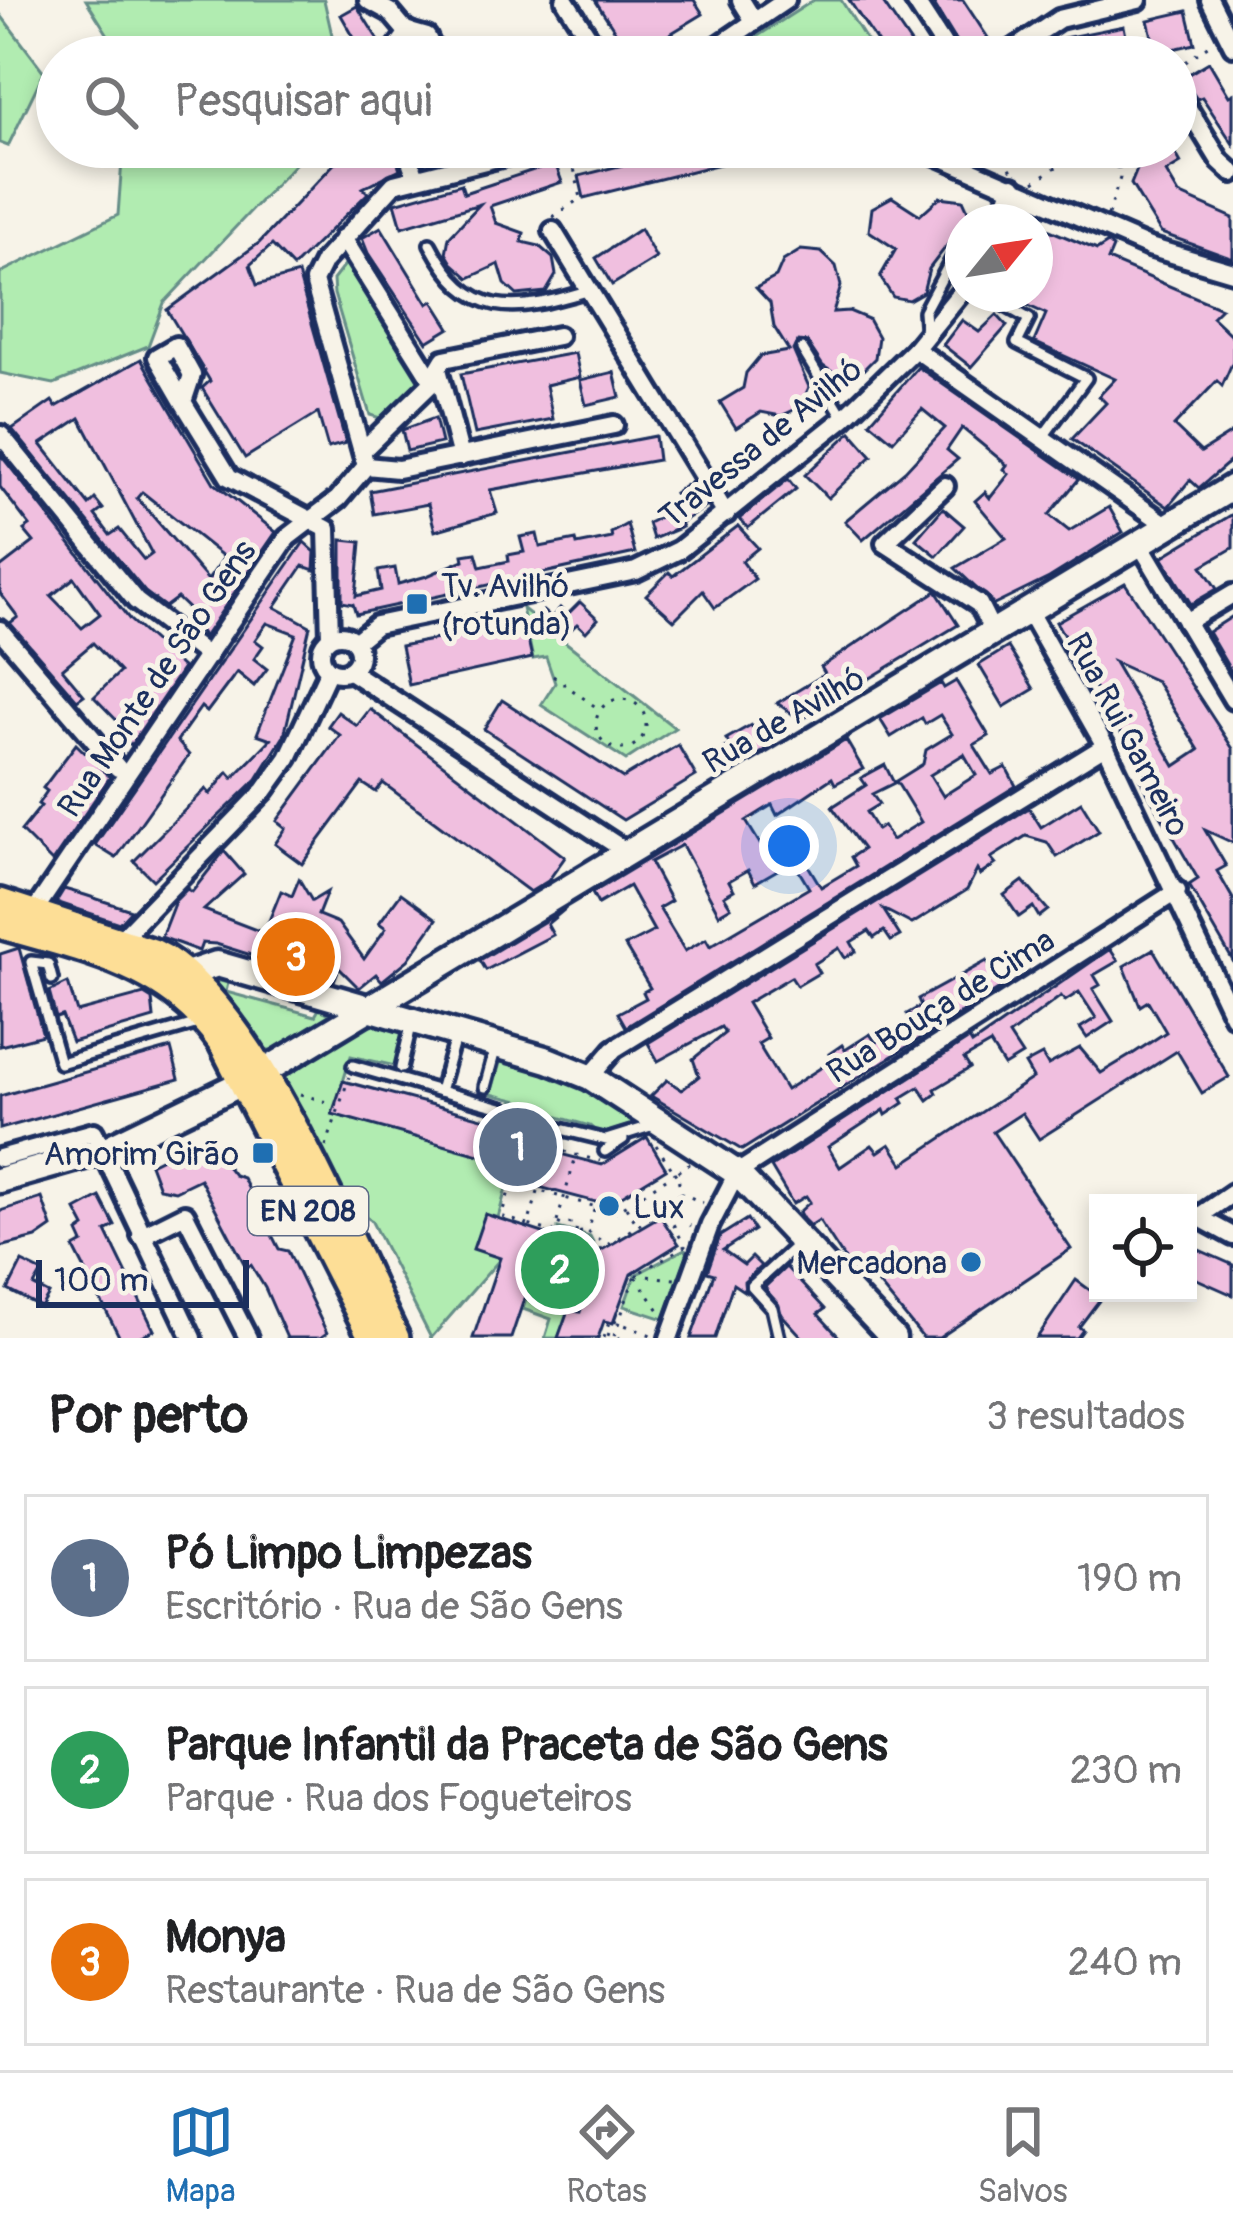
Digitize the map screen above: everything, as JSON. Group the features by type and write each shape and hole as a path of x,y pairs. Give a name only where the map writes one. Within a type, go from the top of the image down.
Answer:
{"main road":[{"name":"EN 208","path":"0,903 114,947 218,1004 373,1338"},
{"name":"EN 208","path":"0,924 114,947"},
{"name":"EN 208","path":"181,981 252,1078 395,1338"}],"street":[{"path":"368,0 409,31 424,36"},
{"path":"565,0 588,36"},
{"path":"741,0 754,21"},
{"path":"732,36 786,0"},
{"path":"914,0 937,36"},
{"path":"1034,36 1059,20 1138,0"},
{"path":"1210,0 1228,39"},
{"path":"405,36 409,31"},
{"path":"1197,123 1233,173"},
{"path":"413,168 416,177"},
{"path":"454,168 394,184 343,238 314,281 365,457 398,469 614,425"},
{"path":"975,168 1149,247 1233,272"},
{"path":"1011,204 1023,186"},
{"path":"554,231 727,514"},
{"path":"343,238 438,384 461,457"},
{"name":"Travessa de Avilhó","path":"355,642 391,621 636,571 680,550 844,418 945,312"},
{"name":"Rua Monte de São Gens","path":"33,913 287,538 354,483 365,457 438,384 444,359 558,336"},
{"path":"920,342 1042,438 1168,526"},
{"path":"114,947 265,790 288,758 328,670 321,653 330,637 326,530 229,477 183,402"},
{"path":"1,435 136,601 208,656"},
{"path":"945,486 885,543 979,604 994,634"},
{"name":"Rua de Avilhó","path":"0,1180 102,1151 252,1078 1233,487"},
{"path":"1140,544 1233,700"},
{"path":"1186,622 1233,594"},
{"name":"Rua Rui Gameiro","path":"1029,612 1105,746 1233,1016"},
{"path":"0,630 118,768"},
{"path":"330,637 344,635 355,642 359,658 350,671"},
{"path":"328,670 350,671 624,850"},
{"path":"590,1077 614,1049 1105,746"},
{"name":"Rua Bouça de Cima","path":"737,1173 1177,890"},
{"name":"EN 208","path":"181,981 217,964 496,1044 590,1077 654,1127 737,1173 893,1338"},
{"path":"0,1158 94,1132 192,1338"},
{"path":"660,1336 737,1173"},
{"path":"1233,1192 1198,1217 1233,1236"},
{"path":"141,1236 185,1214 248,1338"}],"lane":[{"path":"430,244 458,289 503,307 522,308 587,291"},
{"path":"920,342 924,311 945,272"},
{"path":"1017,312 1029,319 1017,343 1086,378 1042,438"},
{"path":"802,349 844,418"},
{"path":"52,979 48,964 31,962 60,1063 207,1020"},
{"path":"401,1067 412,1022"},
{"path":"440,1091 456,1034"},
{"path":"485,1087 496,1044"},
{"path":"353,1066 505,1109"},
{"path":"532,1122 600,1139 654,1127"},
{"path":"538,1135 551,1126"},
{"path":"610,1152 627,1136"},
{"path":"779,1338 772,1308 752,1286 800,1242"}],"path":[{"path":"1197,57 1228,39"},
{"path":"554,231 553,213 581,198 574,168"},
{"path":"1011,168 1023,186 1052,168"},
{"path":"1104,227 1119,169"},
{"path":"553,676 600,710"},
{"path":"621,699 636,704 645,717 641,740 618,749 603,742 596,726 600,710 621,699"},
{"path":"324,1154 346,1082"},
{"path":"292,1092 339,1105"},
{"path":"506,1123 515,1139 601,1162 610,1152"},
{"path":"654,1127 681,1193"},
{"path":"554,1251 556,1223 576,1155"},
{"path":"554,1232 501,1216 512,1183 614,1212 696,1158"},
{"path":"614,1322 617,1337 604,1335 635,1275 685,1246 653,1187"},
{"path":"528,1225 538,1192"},
{"path":"681,1193 704,1203"},
{"path":"580,1311 576,1310 596,1252 681,1193"},
{"path":"625,1206 637,1225"},
{"path":"588,1232 595,1208"},
{"path":"664,1208 694,1229"},
{"path":"556,1223 588,1232 607,1245"},
{"path":"578,1264 589,1270"},
{"path":"635,1275 679,1279"},
{"path":"635,1275 664,1319"},
{"path":"614,1322 660,1336"}],"green space":[{"path":"86,0 324,0 332,36 109,36"},
{"path":"814,0 841,0 864,36 758,36"},
{"path":"0,14 36,61 36,88 8,146 0,143"},
{"path":"121,168 291,168 164,303 148,346 54,384 0,373 0,273 118,215"},
{"path":"350,258 421,380 384,419 370,415 334,294 333,280"},
{"path":"522,608 675,728 626,760 541,705 555,683 546,657 533,659"},
{"path":"209,978 228,983 226,992 315,1016 319,1009 332,1015 276,1051 263,1049"},
{"path":"385,1024 403,1031 395,1066 351,1056 333,1114 495,1158 492,1167 501,1169 507,1185 498,1218 485,1215 474,1248 501,1258 431,1338 371,1220 353,1210 284,1076 365,1025"},
{"path":"501,1059 560,1076 636,1123 600,1135 590,1126 524,1107 518,1127 514,1126 519,1101 491,1094"},
{"path":"558,1228 590,1237 594,1245 587,1266 578,1264 585,1269 558,1338 545,1338 551,1319 523,1309 544,1242 558,1252"},
{"path":"685,1249 688,1253 664,1319 624,1306 635,1275"}],"building":[{"path":"595,0 694,0 703,14 667,36 618,36"},
{"path":"849,0 881,0 906,36 873,36"},
{"path":"931,0 963,0 987,36 953,36"},
{"path":"357,6 376,36 353,36 341,15"},
{"path":"1187,11 1193,36 1152,36 1148,20"},
{"path":"1124,26 1126,36 1074,36"},
{"path":"1209,62 1229,96 1233,94 1233,144 1202,97 1197,99 1197,69"},
{"path":"330,168 400,168 363,188 368,193 293,267 272,245 250,265 257,285 298,274 346,443 328,448 318,413 245,458 202,388 210,381 167,310 259,243"},
{"path":"540,168 557,168 562,182 490,206 496,223 524,233 522,242 539,246 553,258 556,275 546,292 517,295 505,284 499,264 469,278 452,263 446,253 449,237 480,204 402,227 395,203 461,184 464,193"},
{"path":"611,168 704,168 584,198 579,176"},
{"path":"1138,168 1173,168 1166,172 1179,194 1233,218 1233,259 1161,233 1131,184"},
{"path":"892,197 920,215 940,197 965,204 945,204 945,248 929,269 923,292 909,300 893,297 880,277 896,249 869,231 872,208"},
{"path":"381,227 428,304 433,301 450,328 427,342 362,238"},
{"path":"640,229 656,258 612,285 596,258"},
{"path":"1053,231 1097,250 1108,243 1113,248 1108,260 1221,308 1212,317 1233,337 1233,361 1222,386 1217,381 1174,426 1201,452 1233,432 1233,459 1199,488 1190,480 1168,507 1072,439 1106,403 1099,396 1115,379 1034,342 1046,314 1042,312 1053,312"},
{"path":"801,250 821,252 836,266 841,286 833,312 849,311 868,319 878,337 875,358 861,372 839,376 823,366 807,342 798,341 793,350 809,387 800,407 781,416 761,412 736,428 720,402 743,388 746,373 760,356 789,351 774,327 770,303 756,288 776,277 783,261"},
{"path":"997,315 1007,326 971,367 943,345 962,320 979,332"},
{"path":"575,353 580,377 546,385 553,419 475,434 461,374"},
{"path":"141,359 214,483 276,532 204,637 196,626 200,620 177,598 165,607 145,592 12,429 52,401 56,407","holes":["80,418 152,554 144,560 119,529 110,535 95,515 103,509 95,499 89,505 41,444","142,492 224,557 208,580 137,498"]},
{"path":"918,367 1079,479 1049,515 1069,531 1109,507 1123,532 994,605 955,568 1006,538 975,501 985,492 990,498 1009,474 1004,469 1007,465 962,428 947,450 958,459 863,540 845,521 905,471 945,428 922,409 893,441 870,422"},
{"path":"614,372 620,397 586,405 580,380"},
{"path":"435,418 441,443 407,451 402,430"},
{"path":"851,432 872,456 828,498 805,475"},
{"path":"655,436 658,460 490,490 497,513 435,531 428,504 374,514 370,491"},
{"path":"0,454 130,620 183,668 131,745 120,734 125,729 94,697 120,672 93,643 62,669 84,695 77,700 10,623 18,617 0,593 0,568 34,542 24,530 30,526 0,487","holes":["74,578 100,614 82,628 51,596"]},
{"path":"788,479 796,489 748,528 739,519"},
{"path":"691,482 706,507 680,523 682,527 653,539 648,523 682,506 674,493"},
{"path":"943,508 964,526 937,556 916,539"},
{"path":"1233,514 1233,548 1202,566 1217,589 1191,604 1162,557"},
{"path":"627,524 635,553 356,614 353,604 342,602 342,540 361,542 356,596 381,590 378,571 395,568 398,584 464,560 463,555 476,553 480,567 509,561 508,555 524,552 520,537 537,534 540,547 576,540 577,545 612,538 611,533"},
{"path":"738,526 758,548 742,561 755,579 715,608 703,591 674,620 646,595 669,572 673,576"},
{"path":"304,542 315,552 314,570 303,566 275,607 310,626 284,736 257,779 153,880 134,861 206,789 210,794 228,772 233,778 271,739 257,734 296,634 267,623 255,640 263,646 254,659 267,669 254,686 237,672 207,712 201,707 177,741 189,755 116,858 95,845"},
{"path":"1125,583 1233,749 1233,843 1205,830 1226,866 1217,871 1233,899 1233,961 1189,885 1198,879 1140,779 1146,776 1056,622","holes":["1114,662 1156,681 1199,750 1175,766"]},
{"path":"936,591 958,625 801,720 777,703 825,674 821,667"},
{"path":"580,602 598,619 586,632 577,624 566,634 558,627 549,637 533,622 543,611 551,618 560,608 567,615"},
{"path":"1233,616 1233,675 1208,632"},
{"path":"524,622 532,658 409,685 401,646"},
{"path":"1008,647 1034,689 1004,707 979,665"},
{"path":"956,681 989,736 974,745 992,774 1006,767 1016,786 626,1027 618,1013 646,998 643,992 650,988 625,946 654,931 629,886 598,904 592,893 846,740 863,769 835,784 832,778 777,815 772,805 746,821 760,844 787,826 791,833 807,826 817,841 800,852 821,887 856,866 851,857 863,849 832,807 866,785 861,778 885,765 894,783 872,794 879,804 866,812 877,830 883,826 892,840 921,822 896,781 923,764 926,750 952,734 940,715 925,724 922,718 891,737 880,719 941,683 944,688","holes":["964,754 976,775 943,796 930,775","682,845 719,914 731,907 724,896 734,890 729,881 748,870 755,883 793,861 809,888 710,946 706,939 685,951 659,908 671,901 650,862"]},
{"path":"502,700 623,778 678,745 696,776 623,820 484,729"},
{"path":"370,709 565,857 548,881 530,892 383,783 376,792 362,783 302,864 275,844 286,828 277,821 340,735 328,726 338,712 357,726"},
{"path":"751,725 766,750 724,775 713,755 730,745 726,739"},
{"path":"76,744 110,777 52,862 21,831 41,806 47,791 43,788"},
{"path":"1081,802 1099,831 1057,857 1047,842 1026,836 991,858 996,864 980,875 977,870 967,890 912,924 883,909 900,936 891,941 884,931 874,938 869,931 851,942 856,951 845,958 839,948 814,964 819,973 797,986 791,977 747,1003 768,1038 758,1044 786,1090 833,1060 829,1054 842,1045 845,1050 870,1034 876,1043 910,1021 907,1014 921,1006 918,999 987,961 1003,987 742,1150 651,1096 667,1080 682,1090 699,1076 693,1059 725,1033 721,1027 658,1061 648,1043 1029,808 1041,827"},
{"path":"224,851 244,874 204,910 264,933 281,891 292,896 299,879 312,901 327,892 318,915 338,923 364,959 386,928 379,923 401,893 437,919 408,960 382,981 376,974 359,988 339,968 334,981 216,944 202,943 199,951 161,937 175,901 187,889 192,892"},
{"path":"1023,881 1048,910 1039,917 1033,907 1019,917 1004,895"},
{"path":"64,889 131,910 119,923 56,902"},
{"path":"565,909 547,924 553,935 486,970 480,960"},
{"path":"19,948 43,1035 0,1046 0,954"},
{"path":"1110,949 1118,961 1094,975 1100,985 1093,989 1113,1021 1087,1038 1080,1028 1096,1018 1079,992 1065,1001 1061,996 1009,1035 1022,1055 1004,1066 990,1044 964,1059 970,1068 935,1089 937,1093 928,1100 919,1087 886,1115 884,1110 828,1147 840,1167 872,1145 878,1152 890,1144 903,1164 1033,1078 1025,1064 1042,1055 1048,1065 1080,1048 1101,1073 1131,1055 1166,1032 1148,1001 1140,1006 1124,966 1153,949 1229,1077 1202,1093 1177,1051 1039,1139 1022,1113 993,1132 1071,1249 939,1338 923,1338 863,1265 853,1272 819,1220 810,1226 803,1219 799,1212 810,1202 806,1196 793,1204 771,1167 969,1039 972,1044"},
{"path":"68,983 77,1012 144,994 152,999 154,1018 72,1042 62,1016 56,1018 49,992"},
{"path":"171,1048 179,1079 0,1129 0,1096"},
{"path":"343,1081 494,1121 506,1131 503,1139 602,1165 647,1137 666,1169 607,1205 501,1177 502,1169 492,1167 494,1159 332,1114"},
{"path":"204,1137 234,1175 243,1178 279,1249 288,1251 327,1333 320,1338 287,1338 265,1288 251,1265 246,1267 200,1179 175,1191 159,1188 150,1164"},
{"path":"100,1197 115,1226 106,1231 154,1330 136,1338 120,1338 74,1248 83,1243 78,1232 85,1227 76,1210"},
{"path":"42,1198 52,1227 36,1238 0,1247 0,1211"},
{"path":"485,1214 546,1234 511,1338 473,1338 500,1258 473,1249"},
{"path":"660,1216 679,1244 631,1274 613,1323 604,1321 598,1338 558,1338 568,1310 580,1312 600,1251"},
{"path":"747,1219 754,1230 723,1250 744,1265 752,1257 761,1266 744,1282 745,1292 733,1284 715,1338 691,1338 714,1274 707,1272 720,1236"},
{"path":"1197,1249 1233,1265 1233,1295 1197,1279"},
{"path":"22,1262 42,1272 34,1286 49,1294 41,1307 8,1290"},
{"path":"786,1267 825,1309 818,1314 840,1338 803,1338 783,1316 765,1287"},
{"path":"1076,1280 1089,1289 1089,1302 1098,1302 1079,1327 1083,1330 1077,1338 1037,1338"}],"place":[{"name":"Tv. Avilhó (rotunda)","path":"417,604"},
{"name":"Monya","path":"296,957"},
{"name":"Pó Limpo Limpezas","path":"518,1147"},
{"name":"Amorim Girão","path":"263,1153"},
{"name":"Lux","path":"609,1206"},
{"name":"Mercadona","path":"971,1262"},
{"name":"Parque Infantil da Praceta de São Gens","path":"560,1270"}]}
